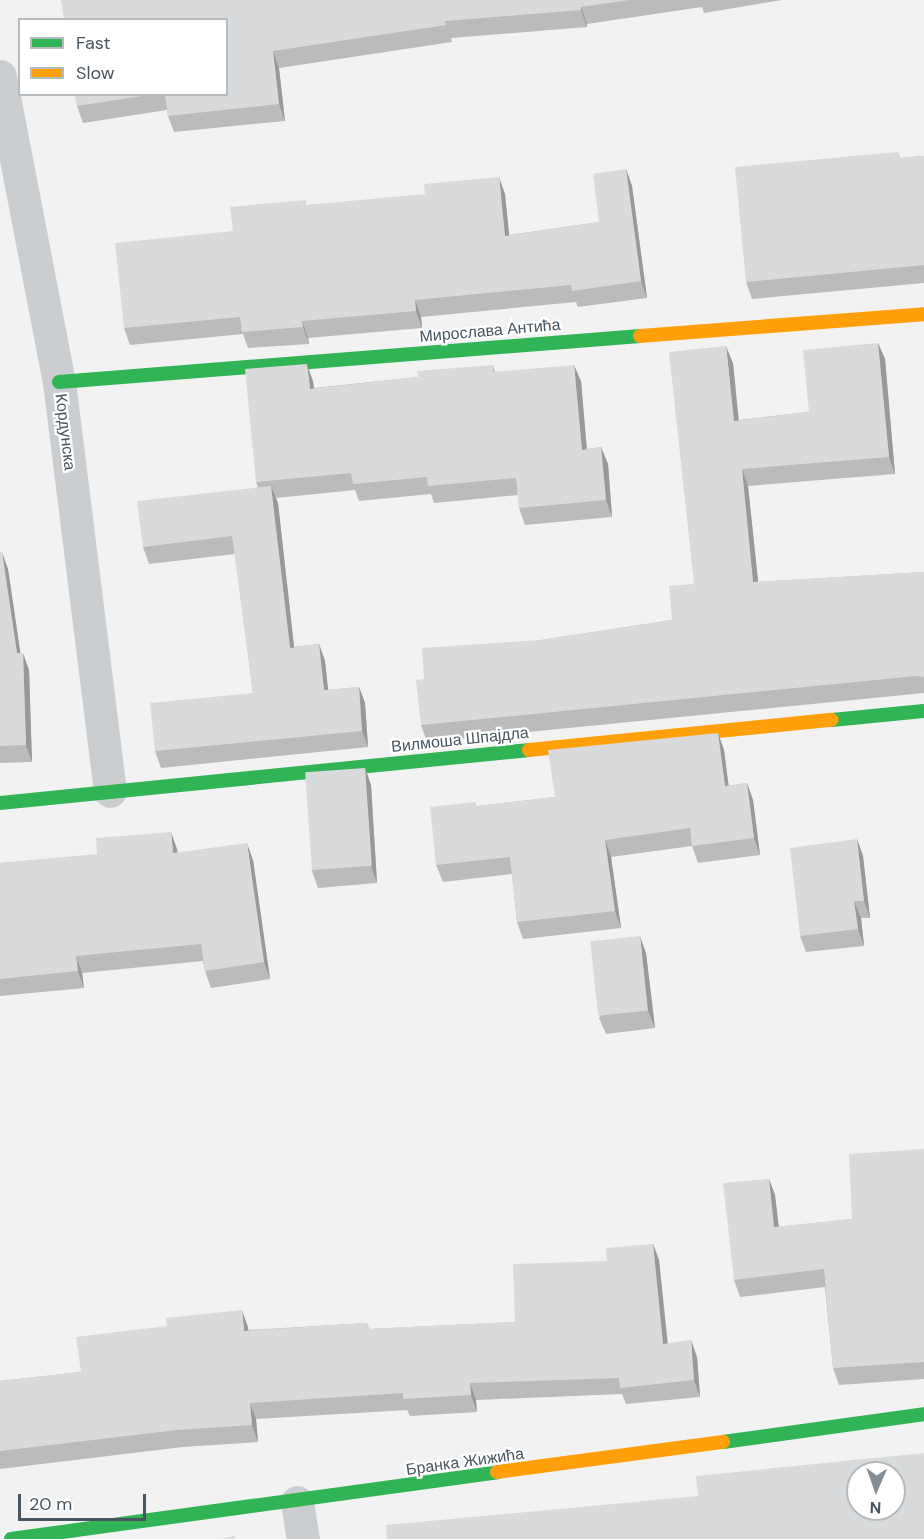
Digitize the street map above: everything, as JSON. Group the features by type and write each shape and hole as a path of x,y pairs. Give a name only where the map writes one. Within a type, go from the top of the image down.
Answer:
{"street":[{"name":"Кордунска","path":"0,76 59,382 110,791"},
{"name":"Мирослава Антића","path":"59,382 924,314"},
{"name":"Вилмоша Шпајдла","path":"0,803 924,711"},
{"name":"Бранка Жижића","path":"10,1539 297,1502 924,1414"},
{"path":"297,1502 303,1539"}],"building":[{"path":"61,0 629,0 581,7 581,10 445,21 446,25 273,51 279,104 168,116 165,96 228,96 228,18 64,18"},
{"path":"75,96 142,96 77,106"},
{"path":"898,152 899,158 924,156 924,265 746,282 735,167"},
{"path":"626,169 641,281 572,291 571,285 415,300 416,311 302,321 303,327 242,332 240,317 124,328 115,243 233,231 230,207 306,200 306,205 425,194 424,184 499,177 505,236 599,222 593,174"},
{"path":"878,343 889,457 742,469 753,582 924,572 924,677 421,725 416,680 424,679 422,648 541,640 672,620 669,586 694,584 669,352 726,346 734,421 809,412 803,350"},
{"path":"307,364 310,389 418,377 417,371 493,365 493,372 574,365 582,450 601,447 606,500 519,508 516,478 428,486 427,477 353,484 351,473 256,482 245,369"},
{"path":"271,486 290,648 319,644 324,690 359,687 362,731 155,751 150,703 253,693 232,536 143,547 137,501"},
{"path":"0,552 2,552 17,653 23,653 26,745 0,746"},
{"path":"718,733 725,786 747,783 754,838 692,846 690,828 605,840 615,911 517,922 510,857 436,865 430,807 476,802 476,806 555,797 548,750"},
{"path":"365,768 372,866 312,870 305,772"},
{"path":"171,832 173,853 247,843 264,962 205,971 201,944 76,956 78,971 0,979 0,863 97,854 96,838"},
{"path":"857,839 864,901 854,901 858,929 800,936 790,848"},
{"path":"640,936 648,1011 598,1016 590,941"},
{"path":"924,1149 924,1362 833,1368 824,1269 734,1280 723,1183 769,1179 774,1227 852,1219 849,1154"},
{"path":"653,1244 663,1344 691,1340 694,1380 620,1388 619,1378 470,1383 471,1395 403,1399 403,1393 250,1403 252,1425 177,1430 0,1451 0,1381 81,1372 76,1337 167,1326 166,1318 242,1310 244,1331 367,1323 368,1329 515,1322 513,1264 607,1261 606,1248"},
{"path":"924,1453 924,1539 387,1539 386,1525 698,1496 696,1476"}],"traffic: fast":[{"path":"59,382 640,336"},
{"path":"832,720 924,711"},
{"path":"0,803 529,750"},
{"path":"723,1442 924,1414"},
{"path":"11,1539 497,1472"}],"traffic: slow":[{"path":"640,336 924,314"},
{"path":"529,750 832,720"},
{"path":"497,1472 723,1442"}]}
